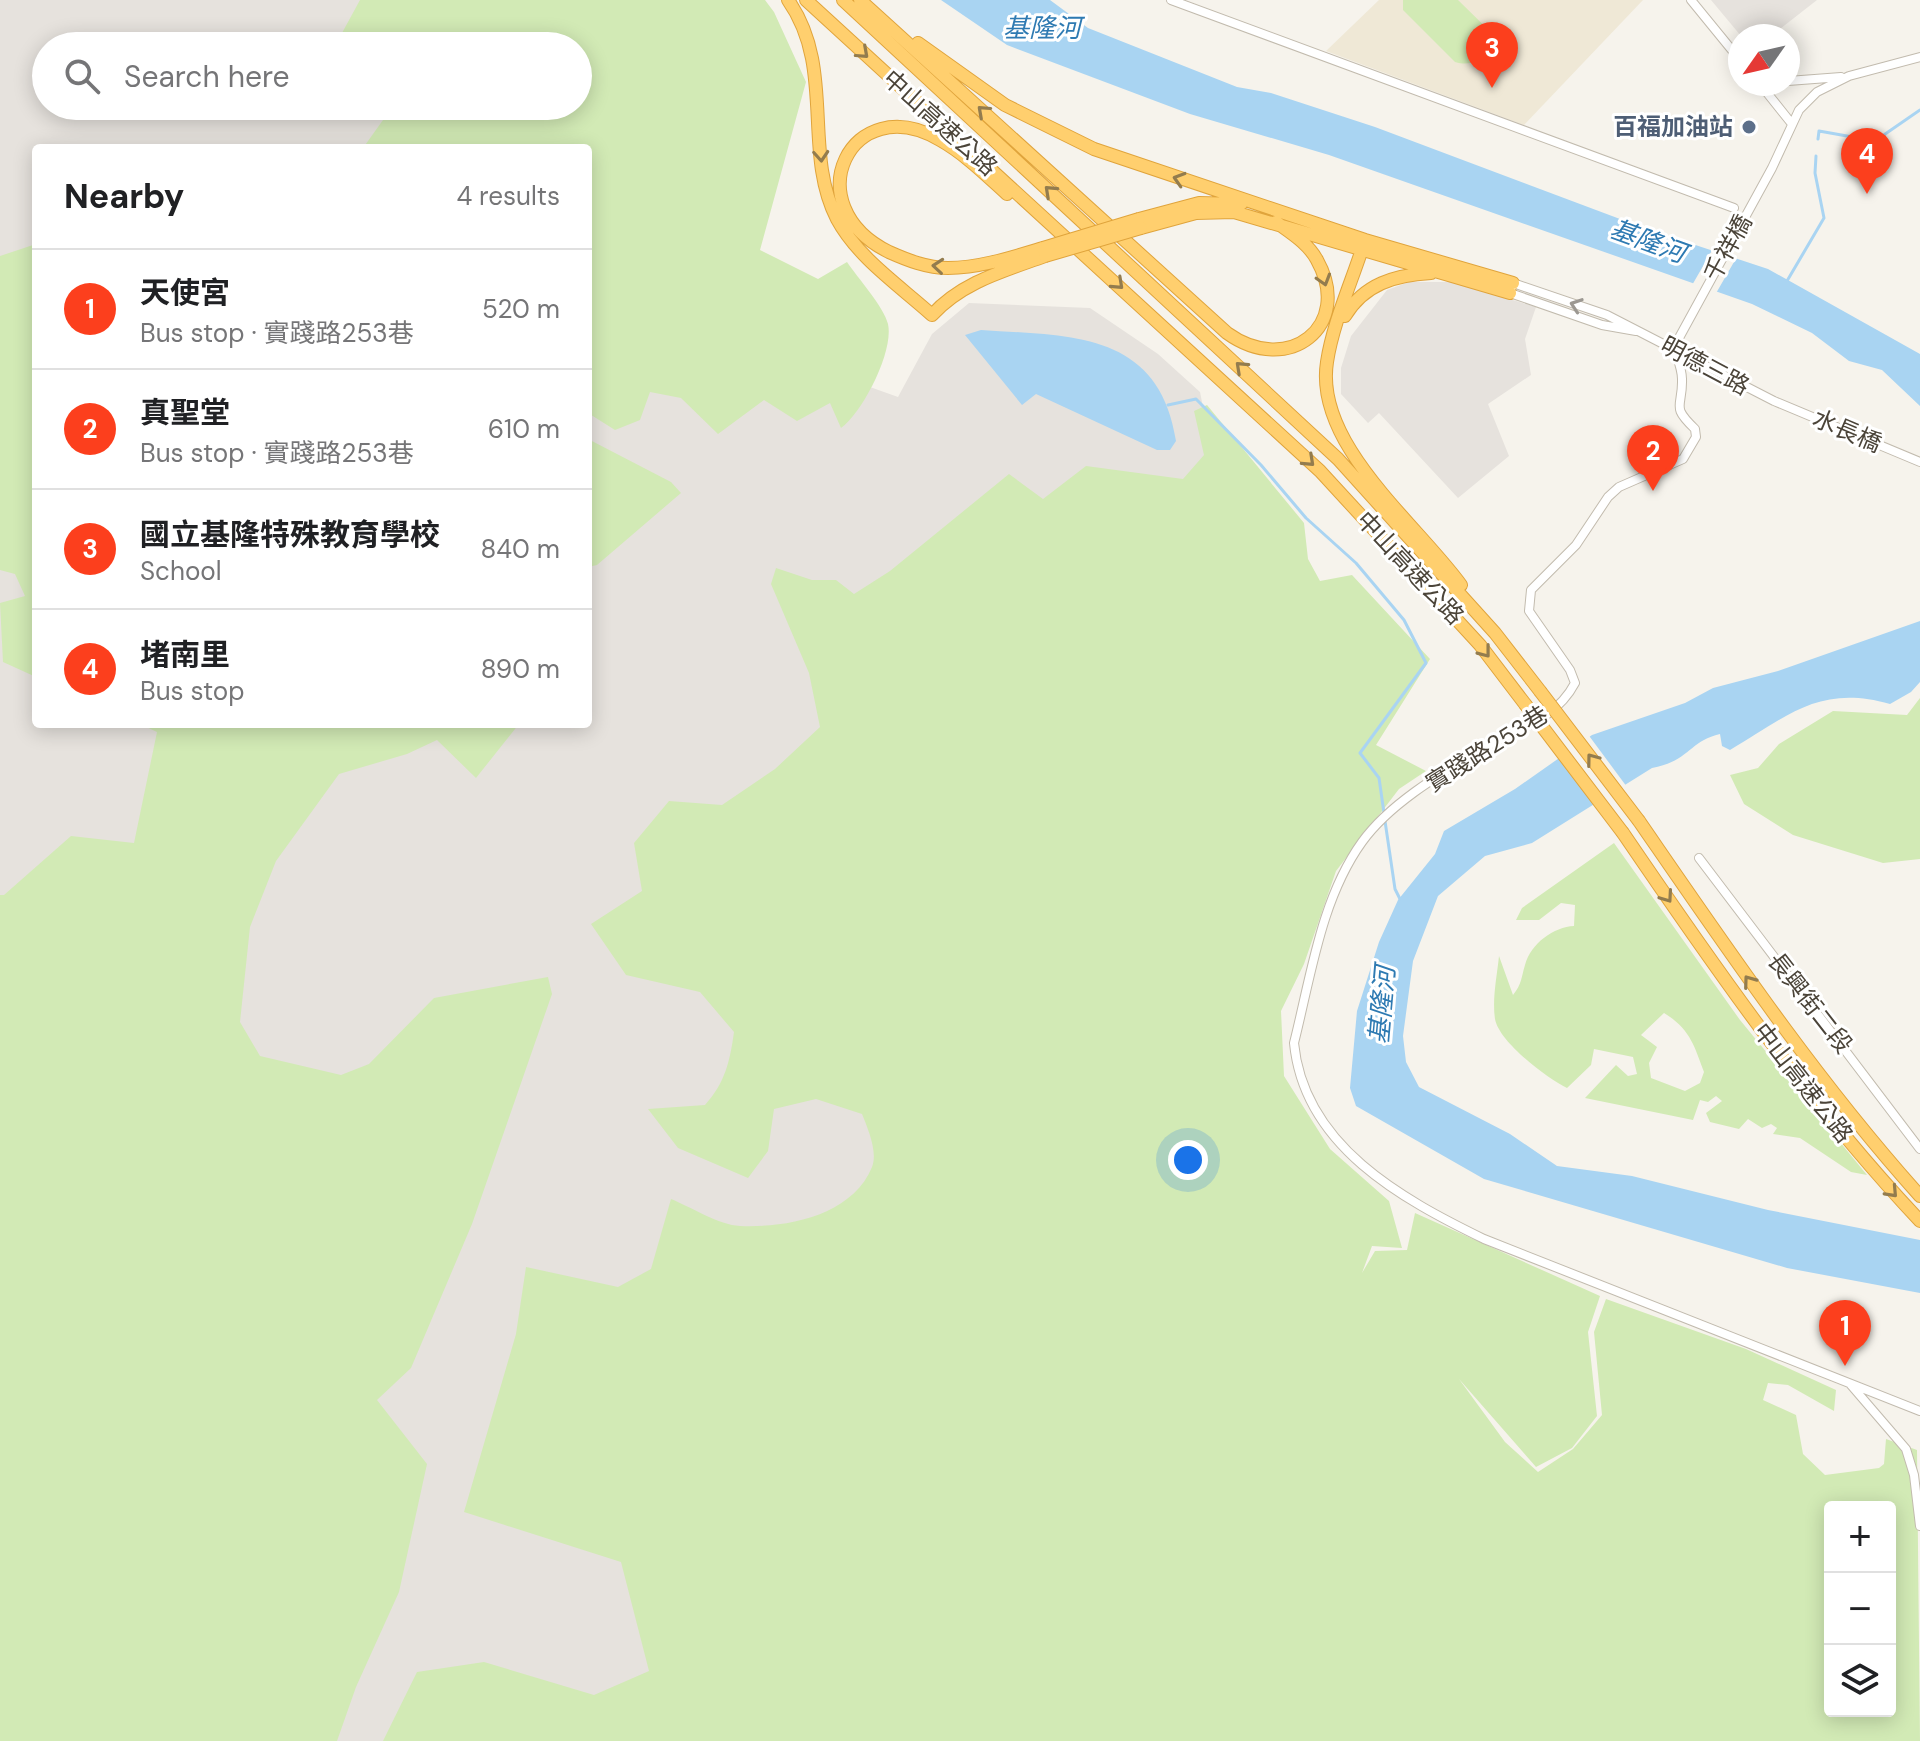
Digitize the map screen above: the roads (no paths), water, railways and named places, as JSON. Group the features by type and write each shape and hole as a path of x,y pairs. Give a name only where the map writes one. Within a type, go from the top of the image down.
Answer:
{"highway":[{"path":"788,0 804,31 812,57 819,93 823,175 830,199 838,220 865,255 932,315 951,296 972,284 1044,252"},
{"name":"中山高速公路","path":"806,0 1320,471 1461,624 1623,833 1728,985 1865,1163 1920,1221"},
{"name":"中山高速公路","path":"843,0 1338,459 1495,633 1639,821 1745,975 1882,1154 1920,1196"},
{"path":"860,0 1227,333 1253,349 1293,348 1315,331 1328,307 1326,284 1316,257 1278,217 1214,202 1178,207 1140,224 1044,252 948,268 900,257 866,240 848,218 840,195 841,172 854,144 878,129 896,127 939,139 1008,195 1037,211"},
{"path":"872,0 915,40 965,78 1055,131 1139,167 1278,217 1441,272 1512,288"},
{"path":"1364,246 1335,333 1325,379 1327,399 1342,440 1444,563 1495,633"},
{"path":"1364,246 1512,288"},
{"path":"1335,333 1350,308 1376,285 1402,275 1441,272"}],"street":[{"path":"1171,0 1734,208"},
{"path":"1691,0 1728,45"},
{"path":"1800,80 1849,76 1920,57"},
{"name":"千祥橋","path":"1674,347 1772,168 1799,110 1817,92 1849,76"},
{"path":"1770,96 1792,124"},
{"name":"明德三路","path":"1512,288 1607,315 1674,347 1704,368 1774,401"},
{"name":"實踐路253巷","path":"1674,347 1682,378 1677,407 1680,417 1695,429 1691,448 1683,459 1619,487 1608,497 1576,545 1531,590 1529,611 1570,670 1575,683 1568,696 1534,725 1484,748 1387,816 1363,841 1330,904 1294,1043 1296,1063 1310,1099 1340,1143 1384,1184 1484,1239 1850,1385"},
{"name":"水長橋","path":"1774,401 1920,462"},
{"name":"長興街二段","path":"1699,858 1920,1149"},
{"path":"1850,1385 1920,1411"},
{"path":"1850,1385 1906,1449 1914,1475 1920,1526"},
{"path":"1869,1407 1870,1397 1880,1396"}],"water":[{"name":"基隆河","path":"941,0 1050,0 1088,28 1237,87 1271,93 1375,127 1644,228 1768,269 1920,354 1920,406 1882,370 1849,361 1812,333 1752,304 1329,155 1190,114 1007,45"},
{"path":"981,330 1077,339 1106,346 1130,359 1151,378 1166,405 1176,441 1170,450 1157,450 1036,394 1022,405 965,335"},
{"name":"基隆河","path":"1920,621 1920,682 1911,692 1890,704 1843,698 1823,701 1787,715 1730,750 1722,746 1720,734 1710,737 1674,761 1652,768 1532,843 1485,856 1438,896 1413,961 1403,1036 1406,1062 1419,1087 1510,1134 1557,1166 1632,1176 1768,1210 1920,1240 1920,1293 1787,1268 1484,1179 1356,1106 1350,1088 1357,1011 1379,942 1398,900 1435,854 1444,831 1515,789 1592,735 1685,703 1713,688 1778,671"}],"waterway":[{"path":"1818,139 1819,131 1875,141 1920,110"},
{"path":"1787,281 1824,218 1815,173 1816,156"},
{"path":"1168,405 1196,399 1261,465 1306,518 1356,563 1404,620 1426,663 1360,753 1379,778 1384,813"},
{"path":"1385,821 1395,889 1400,899"}],"place":[{"name":"國立基隆特殊教育學校","path":"1492,88"},
{"name":"百福加油站","path":"1749,127"},
{"name":"堵南里","path":"1867,194"},
{"name":"真聖堂","path":"1653,491"},
{"name":"天使宮","path":"1845,1366"}]}
